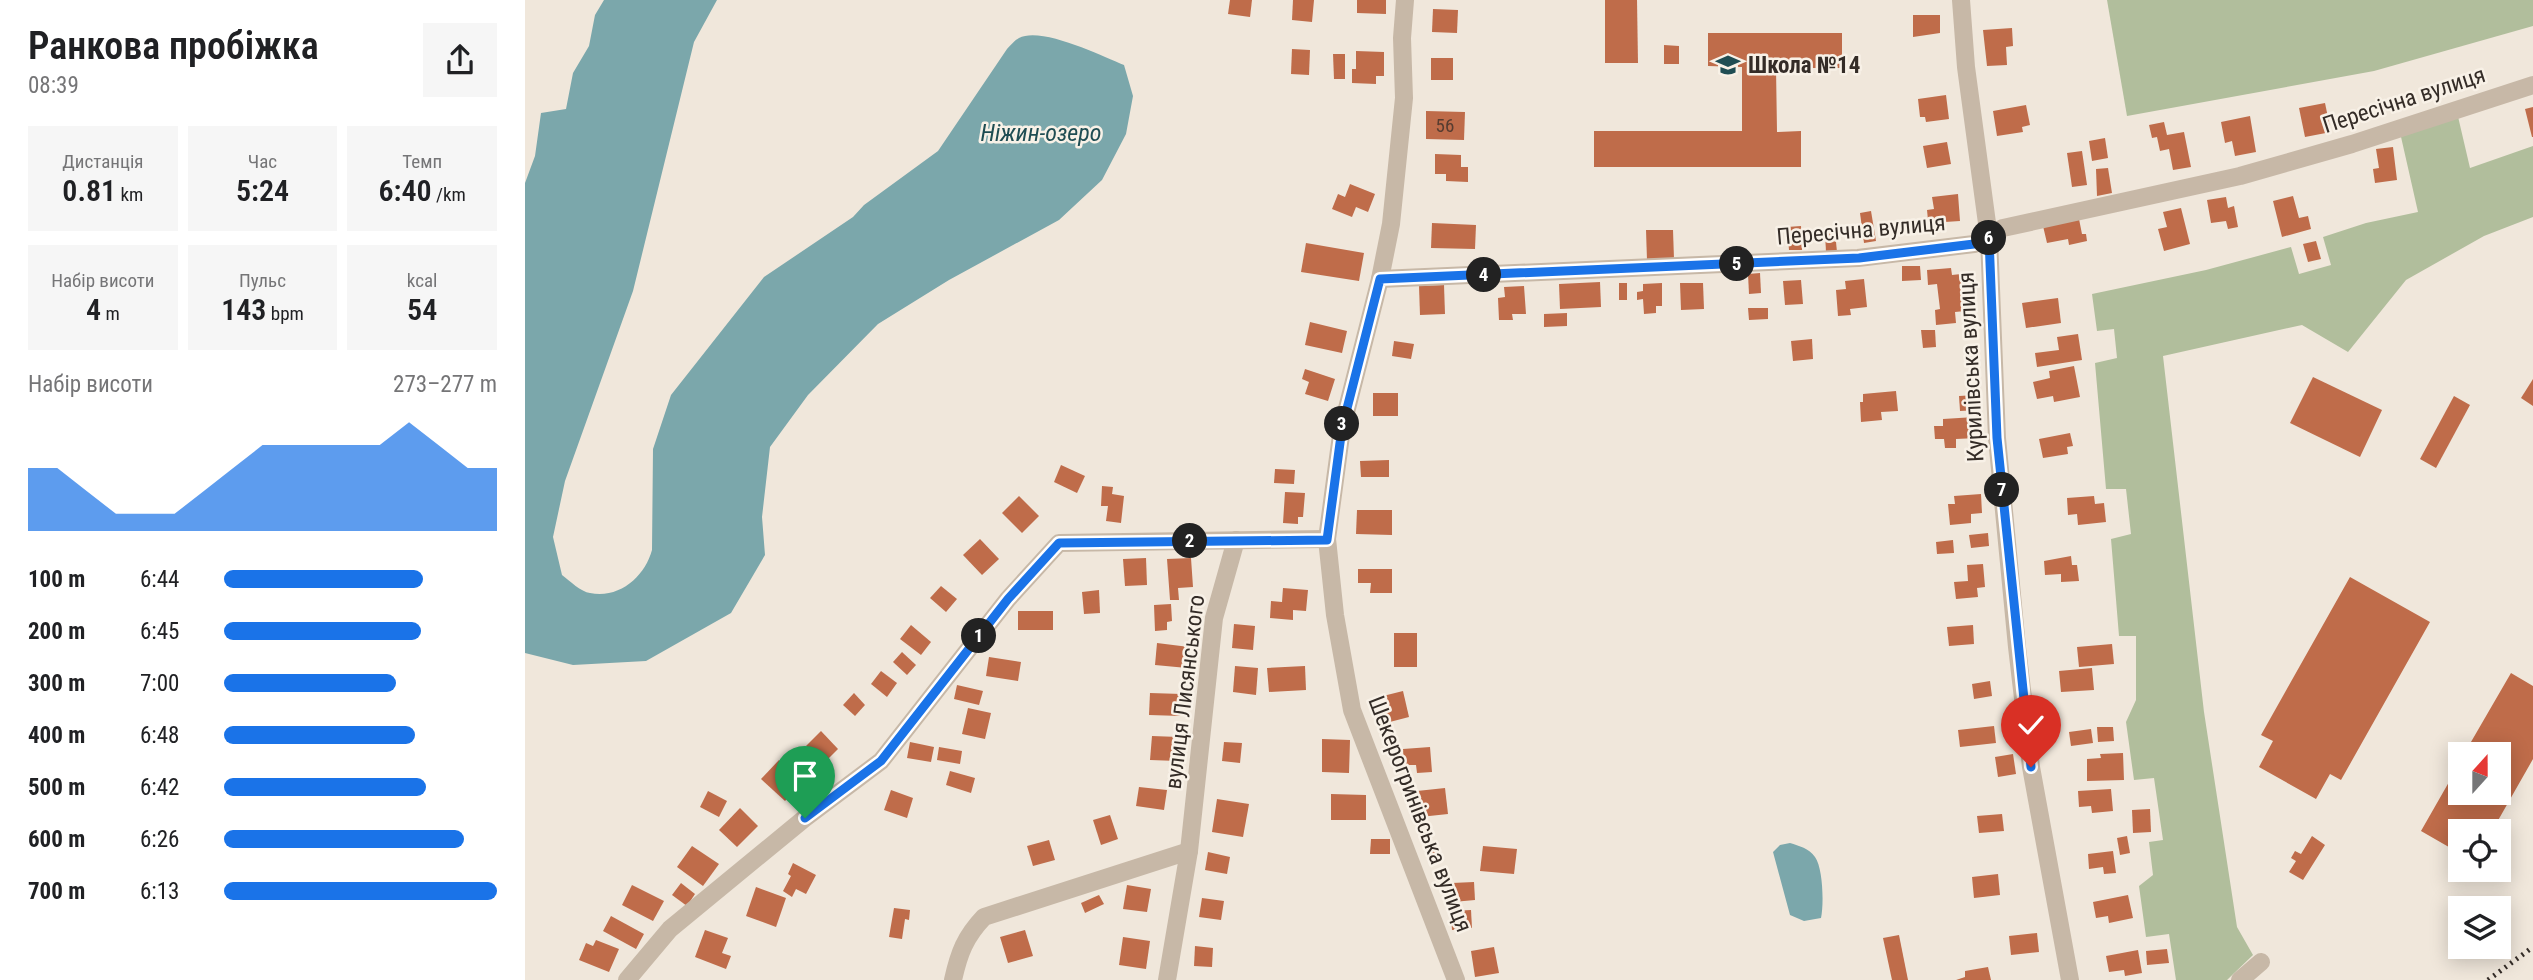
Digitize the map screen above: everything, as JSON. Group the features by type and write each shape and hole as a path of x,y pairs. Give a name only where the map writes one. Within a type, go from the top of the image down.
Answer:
{"street":[{"name":"Шекерогринівська вулиця","path":"1405,0 1402,38 1404,98 1391,224 1380,279 1342,428 1327,540 1335,615 1352,710 1457,980"},
{"name":"Курилівська вулиця","path":"1961,0 1966,66 1989,238 1997,438 2017,647 2031,767 2070,980"},
{"name":"Пересічна вулиця","path":"1380,279 1859,258 1974,244 2003,228 2240,176 2352,144 2533,85"},
{"name":"вулиця Лисянського","path":"1167,980 1189,851 1214,618 1236,540"},
{"path":"627,980 670,929 805,818 881,761 1008,599 1059,543 1327,540"},
{"path":"953,980 959,952 968,934 984,917 1189,851"},
{"path":"2240,980 2261,962"}],"green space":[{"path":"2107,0 2533,0 2533,26 2374,71 2127,116"},
{"path":"2456,108 2470,168 2533,146 2533,217 2484,236 2406,280 2348,352 2302,325 2163,356 2204,712 2237,927 2253,955 2227,980 2176,980 2169,934 2146,937 2139,886 2153,875 2149,842 2163,840 2154,778 2134,780 2126,722 2136,700 2136,636 2119,636 2111,539 2131,534 2126,489 2106,489 2095,363 2117,358 2114,329 2097,331 2092,294 2206,270 2291,247 2299,274 2331,265 2323,237 2366,223 2418,212 2399,128"}],"water":[{"name":"Ніжин-озеро","path":"604,0 717,0 694,42 633,291 565,481 553,537 562,575 590,593 611,592 630,584 649,560 652,550 653,449 671,395 764,277 853,217 864,205 938,151 1015,41 1029,35 1056,39 1124,65 1133,96 1126,134 1102,180 1059,220 949,280 878,324 808,395 770,447 762,517 765,555 731,613 646,661 573,665 525,653 525,183 535,156 541,113 566,109 573,73 589,46 595,15"},
{"path":"1790,843 1810,851 1818,862 1822,886 1821,918 1804,921 1790,915 1773,852 1780,845"}],"building":[{"path":"1230,0 1252,0 1250,17 1228,14"},
{"path":"1293,0 1314,0 1312,22 1292,20"},
{"path":"1357,0 1386,0 1386,14 1357,13"},
{"path":"1605,0 1637,0 1638,63 1605,63"},
{"path":"1433,9 1458,10 1457,33 1432,32"},
{"path":"1913,15 1940,15 1940,33 1913,37"},
{"path":"2012,28 2013,46 2006,47 2007,65 1987,66 1983,30"},
{"path":"1708,33 1842,33 1842,68 1776,68 1777,132 1801,131 1801,167 1594,167 1594,131 1742,131 1742,67 1708,66"},
{"path":"1664,45 1679,46 1679,64 1664,64"},
{"path":"1292,49 1310,50 1309,75 1291,74"},
{"path":"1356,51 1384,52 1384,76 1376,76 1376,84 1352,83 1352,69 1356,69"},
{"path":"1333,54 1345,54 1345,79 1334,79"},
{"path":"1431,58 1453,58 1453,80 1431,80"},
{"path":"1946,95 1949,119 1926,122 1925,117 1920,117 1918,99"},
{"path":"2325,103 2331,132 2305,137 2299,108"},
{"path":"2026,105 2030,125 2022,127 2023,132 1997,136 1993,111"},
{"path":"2533,107 2533,137 2532,137 2525,109"},
{"path":"1426,111 1465,112 1464,140 1426,139"},
{"path":"2250,116 2256,152 2235,156 2232,141 2225,143 2221,122"},
{"path":"2164,122 2167,135 2184,132 2191,167 2173,170 2169,149 2160,151 2157,137 2152,138 2149,125"},
{"path":"2105,138 2108,158 2092,161 2089,141"},
{"path":"1947,142 1951,164 1927,168 1923,146"},
{"path":"2393,147 2397,180 2375,183 2373,169 2379,168 2376,149"},
{"path":"2082,151 2087,185 2072,187 2067,153"},
{"path":"1435,154 1461,155 1461,167 1468,167 1468,182 1446,181 1446,174 1435,174"},
{"path":"2108,168 2112,193 2097,196 2096,169"},
{"path":"1350,184 1375,194 1368,212 1356,207 1352,217 1332,209 1338,194 1345,197"},
{"path":"1958,194 1960,221 1945,222 1945,218 1928,220 1927,210 1934,209 1932,197"},
{"path":"2293,196 2299,218 2308,216 2311,229 2282,237 2273,201"},
{"path":"2226,197 2228,208 2234,206 2238,227 2228,229 2226,221 2211,223 2207,200"},
{"path":"2181,208 2190,244 2164,251 2158,229 2167,227 2163,212"},
{"path":"1871,211 1876,241 1864,243 1860,213"},
{"path":"2079,219 2082,234 2086,234 2087,241 2069,245 2068,239 2047,243 2043,226"},
{"path":"1432,223 1476,225 1475,249 1431,248"},
{"path":"1801,226 1802,250 1789,250 1787,227"},
{"path":"1646,230 1673,230 1674,259 1647,260"},
{"path":"1835,232 1837,252 1826,252 1825,233"},
{"path":"2316,241 2321,259 2308,262 2303,244"},
{"path":"1306,243 1364,253 1359,281 1301,272"},
{"path":"1902,266 1920,266 1921,280 1902,281"},
{"path":"1951,268 1952,275 1961,274 1965,311 1955,312 1956,323 1936,325 1935,310 1940,309 1937,284 1928,285 1927,270"},
{"path":"1760,273 1761,293 1749,294 1748,274"},
{"path":"1864,279 1867,307 1850,309 1851,315 1838,316 1836,290 1846,289 1845,281"},
{"path":"1801,280 1803,304 1785,305 1783,281"},
{"path":"1600,282 1601,307 1560,309 1559,284"},
{"path":"1619,283 1627,283 1627,300 1619,300"},
{"path":"1662,283 1662,306 1656,306 1656,313 1644,314 1643,299 1637,300 1637,292 1643,291 1643,284"},
{"path":"1680,283 1703,283 1704,309 1681,310"},
{"path":"1444,285 1445,314 1420,315 1419,286"},
{"path":"1524,286 1526,314 1512,314 1513,320 1499,320 1498,298 1505,297 1504,287"},
{"path":"2058,298 2061,323 2026,328 2022,303"},
{"path":"1748,308 1768,308 1768,319 1749,320"},
{"path":"1567,313 1567,326 1544,327 1544,314"},
{"path":"1310,322 1347,331 1342,353 1305,345"},
{"path":"1921,330 1935,330 1936,347 1923,348"},
{"path":"2078,334 2082,360 2037,367 2035,353 2059,350 2057,337"},
{"path":"1812,339 1813,359 1793,361 1791,341"},
{"path":"1394,341 1414,344 1411,359 1392,356"},
{"path":"2074,366 2080,397 2054,402 2053,396 2037,399 2033,382 2050,378 2049,371"},
{"path":"1305,369 1335,379 1328,401 1305,394 1309,382 1302,379"},
{"path":"2313,377 2382,410 2360,457 2290,423"},
{"path":"2533,379 2533,406 2521,398"},
{"path":"1896,391 1898,411 1881,412 1882,420 1861,422 1860,402 1863,402 1863,394"},
{"path":"1373,393 1398,393 1398,416 1373,416"},
{"path":"1976,395 1977,410 1960,411 1959,396"},
{"path":"2454,396 2470,405 2436,468 2420,459"},
{"path":"1975,417 1977,438 1956,439 1956,448 1945,448 1944,439 1935,439 1934,426 1943,426 1943,419"},
{"path":"2070,433 2073,446 2067,447 2068,454 2043,458 2039,439"},
{"path":"1389,460 1389,477 1361,477 1360,461"},
{"path":"1061,465 1085,476 1077,493 1054,482"},
{"path":"1275,469 1295,470 1294,484 1274,483"},
{"path":"1102,486 1113,487 1112,494 1124,496 1121,523 1106,521 1108,506 1101,506"},
{"path":"1285,492 1305,493 1303,517 1298,517 1298,524 1283,523"},
{"path":"1981,494 1982,513 1971,514 1971,523 1950,525 1948,504 1955,504 1954,496"},
{"path":"1019,496 1039,516 1022,533 1002,513"},
{"path":"2094,496 2095,504 2104,503 2106,522 2078,525 2077,514 2068,515 2067,498"},
{"path":"1357,510 1392,510 1392,535 1356,534"},
{"path":"1988,533 1989,546 1971,548 1969,535"},
{"path":"980,539 999,559 982,575 963,555"},
{"path":"1953,540 1954,553 1937,554 1936,542"},
{"path":"2071,556 2072,565 2077,565 2079,581 2061,582 2061,574 2045,575 2044,561"},
{"path":"1146,558 1147,585 1125,586 1123,559"},
{"path":"1191,558 1193,587 1178,588 1179,600 1170,600 1167,559"},
{"path":"1983,564 1985,587 1977,588 1978,597 1956,599 1954,582 1968,581 1967,565"},
{"path":"1358,569 1392,569 1392,593 1370,593 1371,583 1358,583"},
{"path":"2350,577 2430,622 2341,780 2330,774 2316,799 2259,767 2273,741 2261,735"},
{"path":"941,586 957,599 946,612 930,598"},
{"path":"1283,588 1308,590 1306,611 1293,610 1293,620 1270,618 1271,601 1282,602"},
{"path":"1099,590 1100,613 1084,614 1082,592"},
{"path":"1171,604 1172,621 1167,622 1167,630 1155,631 1154,605"},
{"path":"1018,611 1053,611 1053,630 1018,630"},
{"path":"1234,624 1255,626 1253,650 1232,648"},
{"path":"911,625 931,642 921,655 900,639"},
{"path":"1973,625 1974,644 1949,646 1947,627"},
{"path":"1394,633 1417,633 1417,667 1394,667"},
{"path":"1157,643 1189,647 1187,668 1155,665"},
{"path":"2112,644 2114,664 2079,667 2077,647"},
{"path":"902,652 916,665 907,675 893,662"},
{"path":"989,657 1021,662 1018,681 986,676"},
{"path":"1235,666 1258,668 1256,695 1233,692"},
{"path":"1305,666 1306,690 1269,692 1267,668"},
{"path":"2092,668 2094,690 2061,692 2059,671"},
{"path":"881,671 897,683 887,697 871,684"},
{"path":"2511,673 2533,686 2533,759 2511,798 2511,742 2471,742"},
{"path":"1990,681 1992,696 1974,699 1972,684"},
{"path":"957,685 983,691 979,705 954,699"},
{"path":"1403,691 1409,717 1382,724 1375,698"},
{"path":"854,693 865,705 855,716 843,705"},
{"path":"1150,693 1182,694 1181,716 1149,715"},
{"path":"968,708 991,713 985,739 962,734"},
{"path":"1994,726 1996,743 1960,747 1958,730"},
{"path":"2097,727 2113,727 2114,741 2098,742"},
{"path":"2091,729 2093,743 2071,746 2069,732"},
{"path":"821,731 838,749 823,764 806,746"},
{"path":"1152,736 1179,737 1178,761 1150,760"},
{"path":"1322,739 1350,740 1349,773 1322,772"},
{"path":"910,742 934,747 931,762 907,758"},
{"path":"1224,742 1242,743 1240,763 1222,761"},
{"path":"939,747 962,751 960,764 937,760"},
{"path":"1430,747 1432,772 1417,773 1416,765 1404,765 1403,749"},
{"path":"2123,753 2124,780 2087,781 2087,759 2101,758 2100,754"},
{"path":"2013,754 2016,774 1998,777 1995,757"},
{"path":"779,760 803,782 785,801 761,779"},
{"path":"950,771 975,778 971,793 946,785"},
{"path":"2448,784 2448,805 2507,805 2499,819 2448,819 2448,847 2421,831"},
{"path":"1139,787 1167,790 1164,810 1136,806"},
{"path":"1445,788 1448,814 1420,817 1417,791"},
{"path":"2111,789 2113,811 2092,813 2091,806 2079,807 2078,791"},
{"path":"891,790 913,798 907,818 884,810"},
{"path":"708,791 727,801 719,817 700,807"},
{"path":"1331,794 1366,795 1366,820 1331,820"},
{"path":"1217,799 1249,804 1243,837 1212,832"},
{"path":"740,808 758,826 737,847 719,830"},
{"path":"2150,809 2151,832 2133,833 2132,810"},
{"path":"2002,814 2004,831 1979,833 1977,816"},
{"path":"1110,815 1118,839 1101,845 1093,820"},
{"path":"2127,836 2130,853 2120,855 2117,838"},
{"path":"2312,836 2325,845 2303,880 2289,872 2296,861 2291,858 2295,851 2301,854"},
{"path":"1371,839 1390,839 1390,854 1370,854"},
{"path":"1049,840 1055,860 1033,866 1027,846"},
{"path":"1438,845 1441,860 1428,862 1425,848"},
{"path":"692,846 719,864 703,886 677,867"},
{"path":"1483,846 1517,849 1514,874 1480,871"},
{"path":"2113,851 2116,873 2104,874 2103,867 2089,869 2088,854"},
{"path":"1208,852 1230,857 1227,874 1205,870"},
{"path":"793,863 816,875 806,894 796,889 792,897 783,891 791,876 788,874"},
{"path":"1998,874 2000,895 1974,898 1972,877"},
{"path":"1474,882 1475,900 1453,902 1452,883"},
{"path":"681,883 695,894 687,906 672,895"},
{"path":"632,885 664,901 653,921 622,905"},
{"path":"1127,885 1151,889 1147,912 1123,909"},
{"path":"756,887 786,898 776,927 746,916"},
{"path":"1099,895 1104,904 1085,913 1081,903"},
{"path":"2128,895 2133,918 2109,923 2108,916 2096,918 2093,902"},
{"path":"1202,898 1224,901 1221,920 1199,917"},
{"path":"894,908 910,910 909,920 905,919 902,939 889,937"},
{"path":"1471,910 1472,928 1452,930 1451,911"},
{"path":"611,916 644,934 636,949 603,931"},
{"path":"705,930 728,938 722,953 731,956 726,969 695,957"},
{"path":"1025,930 1033,956 1008,963 1000,937"},
{"path":"2037,933 2039,952 2011,955 2009,936"},
{"path":"1899,935 1908,980 1892,980 1883,938"},
{"path":"1123,937 1150,941 1146,969 1119,965"},
{"path":"596,940 619,949 609,972 579,960 586,943 593,946"},
{"path":"1195,946 1213,948 1212,967 1194,966"},
{"path":"1494,947 1499,973 1475,977 1471,951"},
{"path":"2167,949 2169,963 2147,965 2146,951"},
{"path":"2138,950 2142,973 2125,976 2124,970 2109,972 2106,956"},
{"path":"1988,967 1991,980 1956,980 1965,977 1965,971"}],"railway":[{"path":"2488,980 2533,947"}],"place":[{"name":"Школа №14","path":"1728,65"}],"route":[{"path":"805,818 881,761 1008,599 1059,543 1327,540 1342,428 1380,279 1859,258 1974,244 1989,238 1997,438 2031,767"}]}
